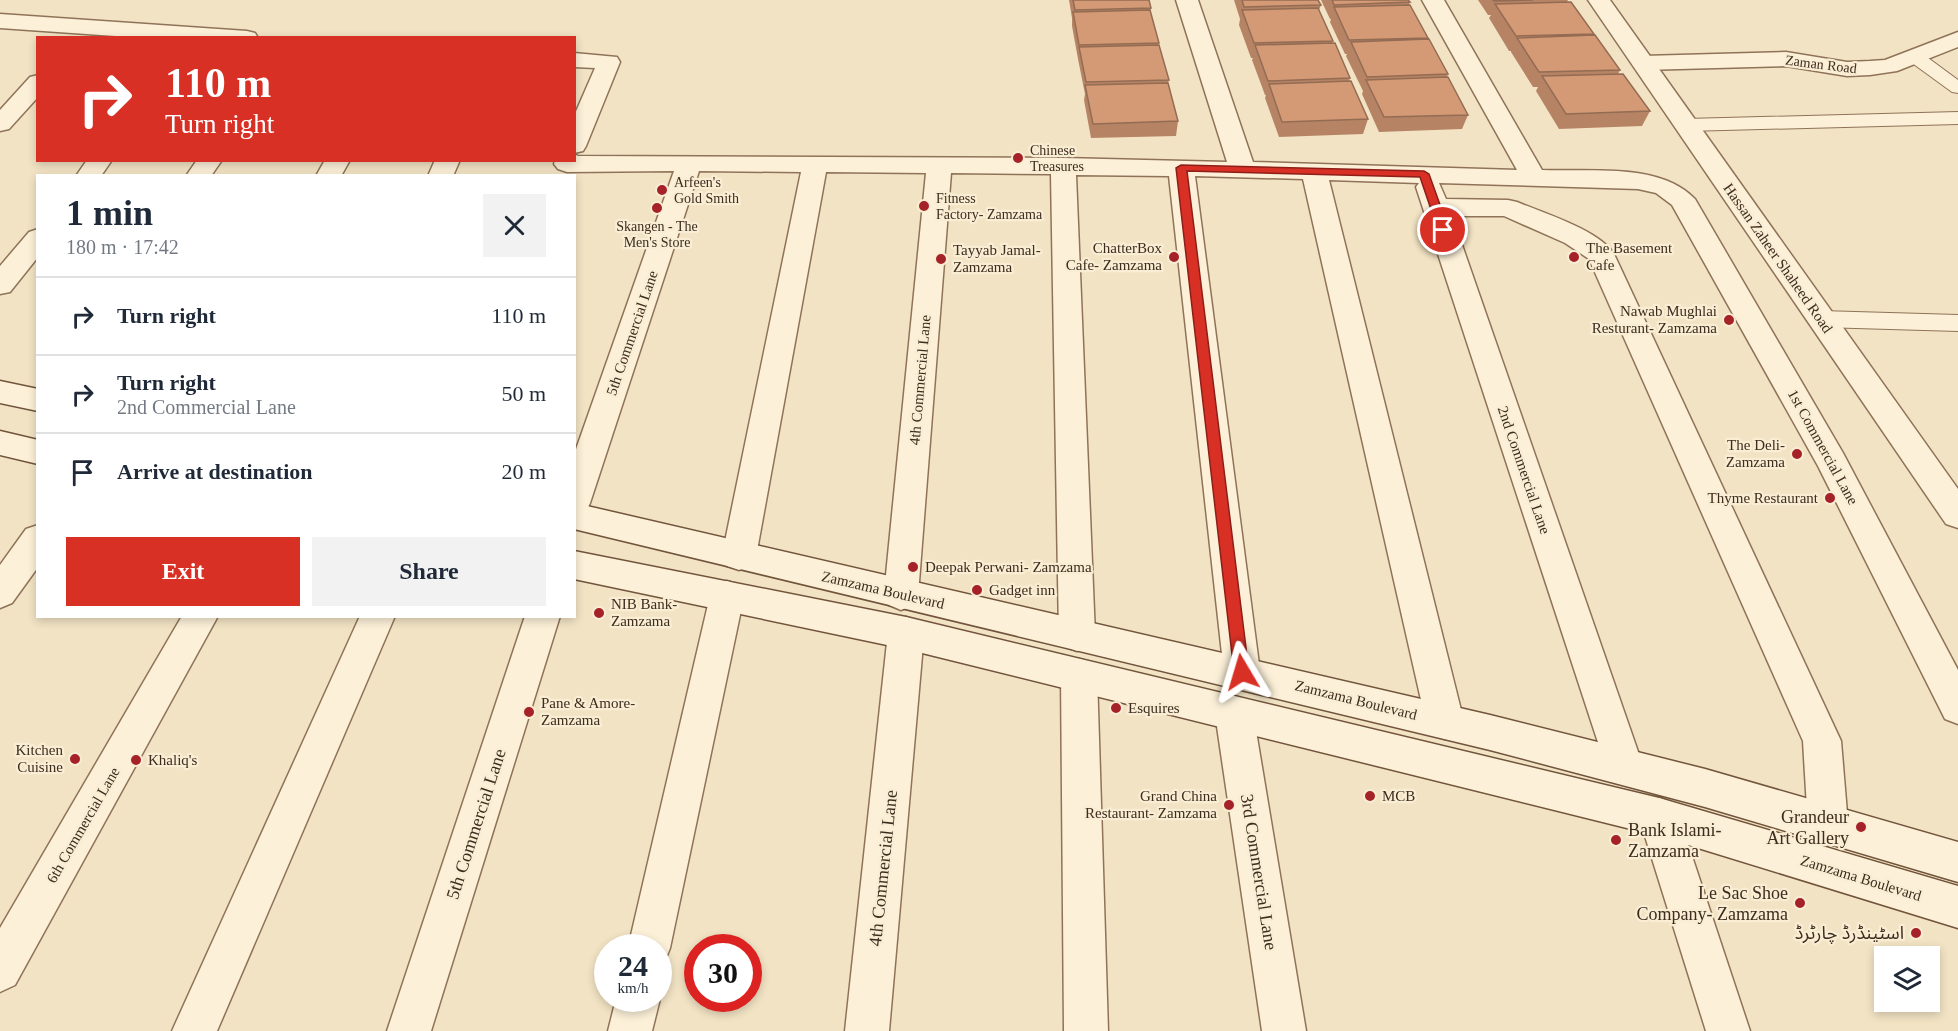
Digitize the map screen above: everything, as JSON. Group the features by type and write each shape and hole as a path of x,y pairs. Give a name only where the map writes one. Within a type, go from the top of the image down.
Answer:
{"street":[{"path":"0,15 16,0"},
{"path":"1187,0 1243,171"},
{"path":"1433,0 1534,178"},
{"name":"Hassan Zaheer Shaheed Road","path":"1599,0 1958,515"},
{"path":"0,21 82,32 199,36"},
{"name":"Zaman Road","path":"1643,63 1786,59 1847,69 1889,66 1958,39"},
{"path":"576,60 609,62 576,142"},
{"path":"0,124 36,84"},
{"path":"568,162 1063,166 1534,178"},
{"name":"5th Commercial Lane","path":"576,497 689,163"},
{"path":"739,556 815,164"},
{"name":"4th Commercial Lane","path":"867,1031 904,614 939,165"},
{"path":"1063,166 1077,634"},
{"path":"1181,168 1242,672"},
{"path":"1314,172 1445,722"},
{"name":"2nd Commercial Lane","path":"1424,174 1624,766"},
{"name":"1st Commercial Lane","path":"1534,178 1652,182 1677,194 1686,205 1832,462 1958,707"},
{"path":"1436,207 1508,208 1574,237 1600,254 1822,741 1828,825"},
{"path":"0,285 36,240"},
{"path":"0,392 36,397"},
{"path":"0,443 36,452"},
{"name":"Zamzama Boulevard","path":"576,516 739,556 1080,675 1659,817 1958,906"},
{"path":"0,593 36,542"},
{"name":"Zamzama Boulevard","path":"576,565 727,596 1077,634 1624,766 1958,862"},
{"path":"652,934 727,596"},
{"name":"6th Commercial Lane","path":"0,970 200,618"},
{"path":"194,1031 377,618"},
{"name":"5th Commercial Lane","path":"409,1031 542,618"},
{"path":"1080,675 1086,1031"},
{"name":"3rd Commercial Lane","path":"1234,713 1284,1031"},
{"path":"1659,817 1728,1031"},
{"path":"630,1031 635,1012"}],"lane":[{"path":"1914,56 1958,88"},
{"path":"1686,125 1958,118"},
{"path":"1821,319 1958,323"}],"building":[{"path":"1073,0 1149,0 1151,8 1075,10"},
{"path":"1242,0 1318,0 1321,5 1244,7"},
{"path":"1332,0 1408,0 1410,2 1334,5"},
{"path":"1571,2 1594,34 1516,36 1495,4"},
{"path":"1410,5 1428,38 1349,40 1334,7"},
{"path":"1318,8 1333,41 1254,43 1242,10"},
{"path":"1150,10 1159,43 1079,45 1073,12"},
{"path":"1595,35 1620,70 1539,72 1517,38"},
{"path":"1429,39 1448,74 1367,77 1351,42"},
{"path":"1335,43 1350,78 1268,81 1255,45"},
{"path":"1159,45 1169,80 1086,82 1079,47"},
{"path":"1623,74 1650,111 1566,114 1542,76"},
{"path":"1448,77 1468,115 1384,117 1366,80"},
{"path":"1351,81 1368,119 1282,122 1269,84"},
{"path":"1168,83 1178,121 1093,124 1085,85"}],"place":[{"name":"Chinese Treasures","path":"1018,158"},
{"name":"Arfeen's Gold Smith","path":"662,190"},
{"name":"Fitness Factory- Zamzama","path":"924,206"},
{"name":"Skangen - The Men's Store","path":"657,208"},
{"name":"ChatterBox Cafe- Zamzama","path":"1174,257"},
{"name":"The Basement Cafe","path":"1574,257"},
{"name":"Tayyab Jamal- Zamzama","path":"941,259"},
{"name":"Nawab Mughlai Resturant- Zamzama","path":"1729,320"},
{"name":"The Deli- Zamzama","path":"1797,454"},
{"name":"Thyme Restaurant","path":"1830,498"},
{"name":"Deepak Perwani- Zamzama","path":"913,567"},
{"name":"Gadget inn","path":"977,590"},
{"name":"NIB Bank- Zamzama","path":"599,613"},
{"name":"Esquires","path":"1116,708"},
{"name":"Pane & Amore- Zamzama","path":"529,712"},
{"name":"Kitchen Cuisine","path":"75,759"},
{"name":"Khaliq's","path":"136,760"},
{"name":"MCB","path":"1370,796"},
{"name":"Grand China Restaurant- Zamzama","path":"1229,805"},
{"name":"Grandeur Art Gallery","path":"1861,827"},
{"name":"Bank Islami- Zamzama","path":"1616,840"},
{"name":"Le Sac Shoe Company- Zamzama","path":"1800,903"},
{"name":"اسٹینڈرڈ چارٹرڈ","path":"1916,933"}],"route":[{"path":"1242,672 1181,168 1424,174 1443,230"}]}
